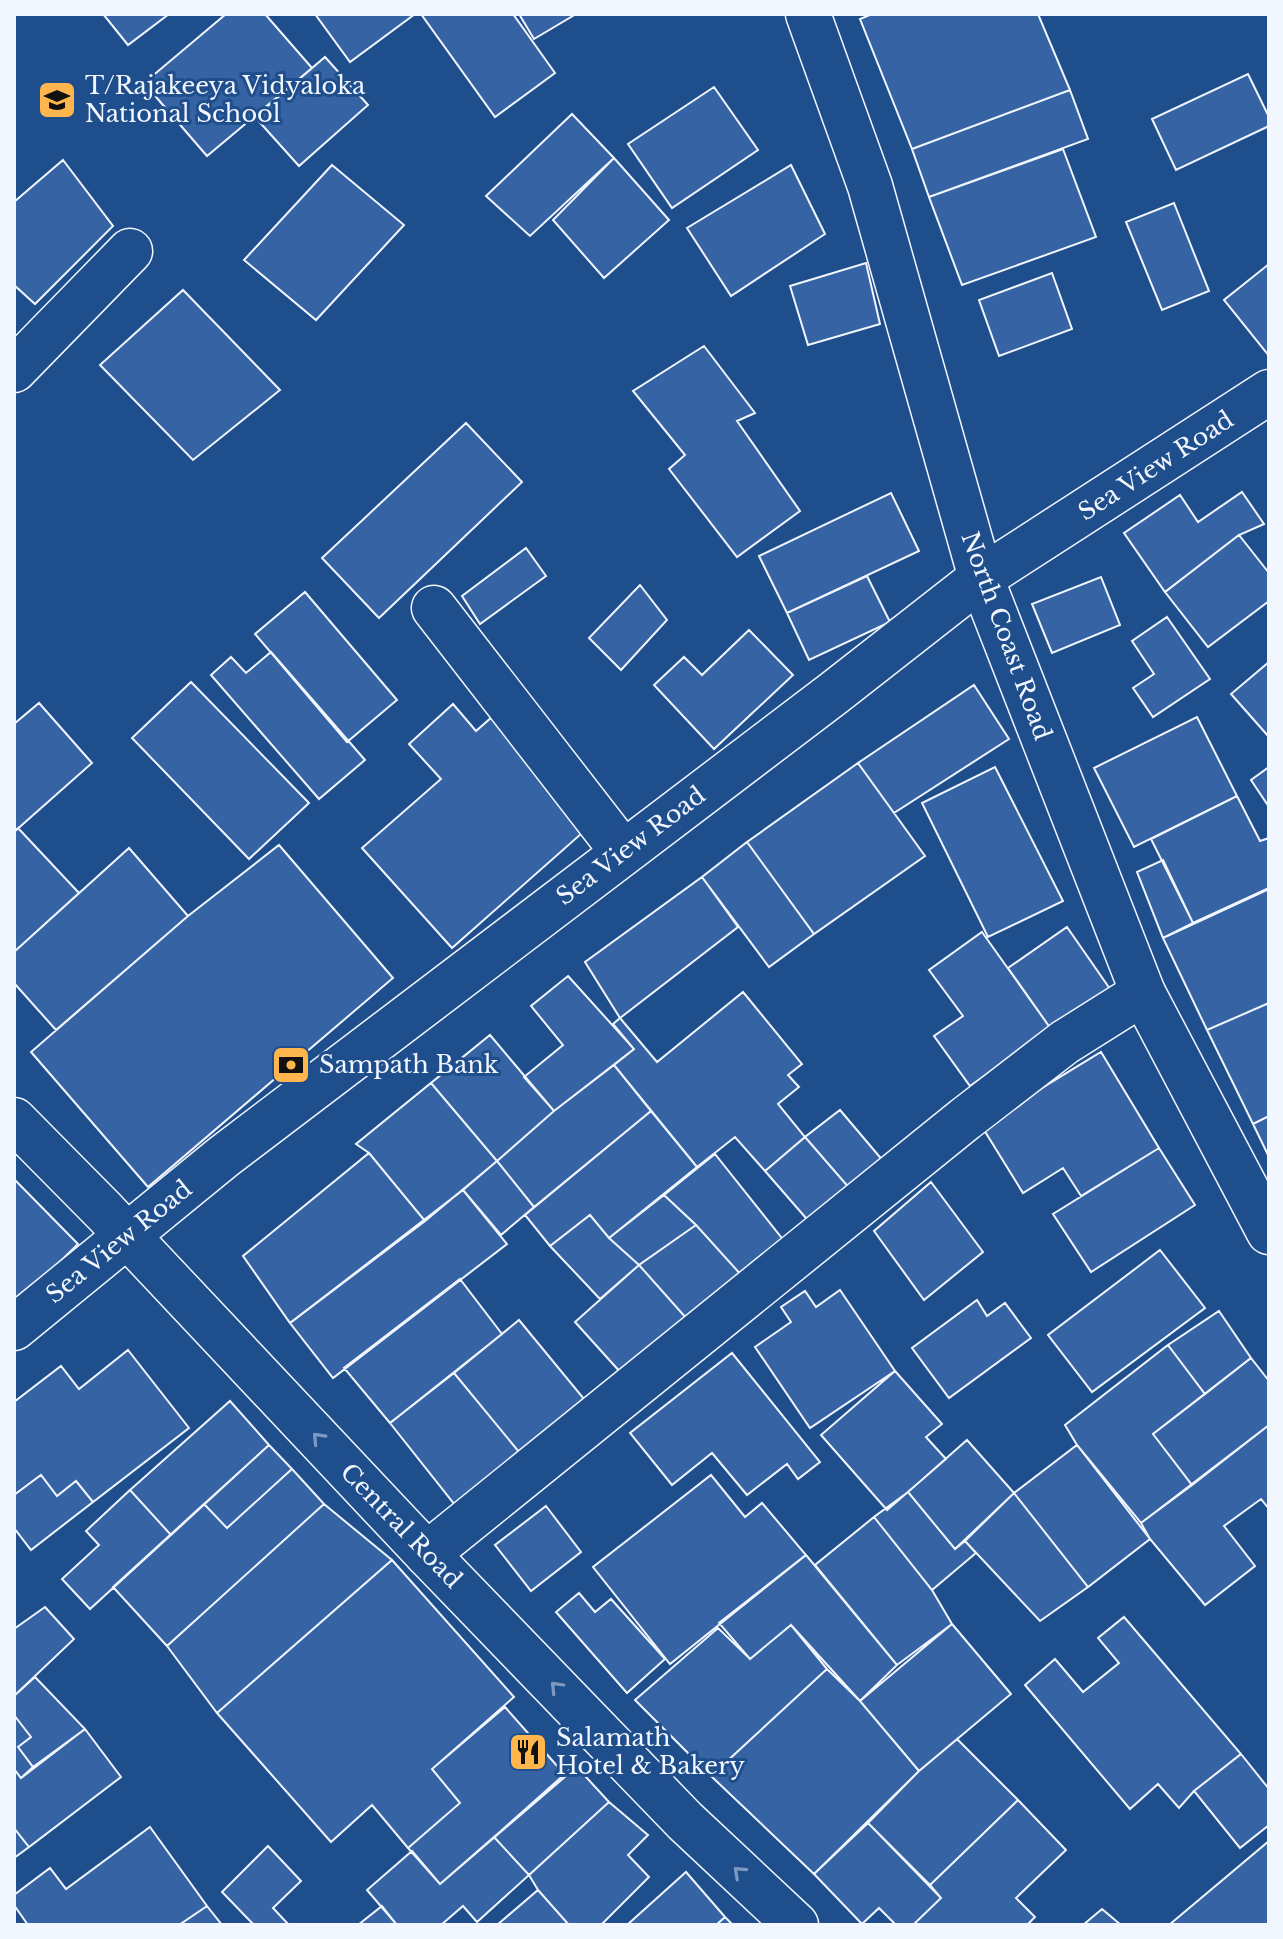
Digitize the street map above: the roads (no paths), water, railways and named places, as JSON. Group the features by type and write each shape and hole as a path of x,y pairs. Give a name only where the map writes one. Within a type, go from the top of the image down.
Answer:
{"main road":[{"name":"North Coast Road","path":"808,14 870,186 981,578 1143,993 1269,1232"},
{"path":"14,370 130,251"},
{"name":"Sea View Road","path":"14,1328 367,1045 834,693 981,578 1269,392"},
{"path":"434,608 623,852"},
{"path":"427,1554 965,1119 1065,1042 1143,993"},
{"name":"Central Road","path":"14,1120 685,1821 796,1925"}],"place":[{"name":"T/Rajakeeya Vidyaloka National School","path":"57,100"},
{"name":"Sampath Bank","path":"291,1065"},
{"name":"Salamath Hotel & Bakery","path":"528,1752"}]}
